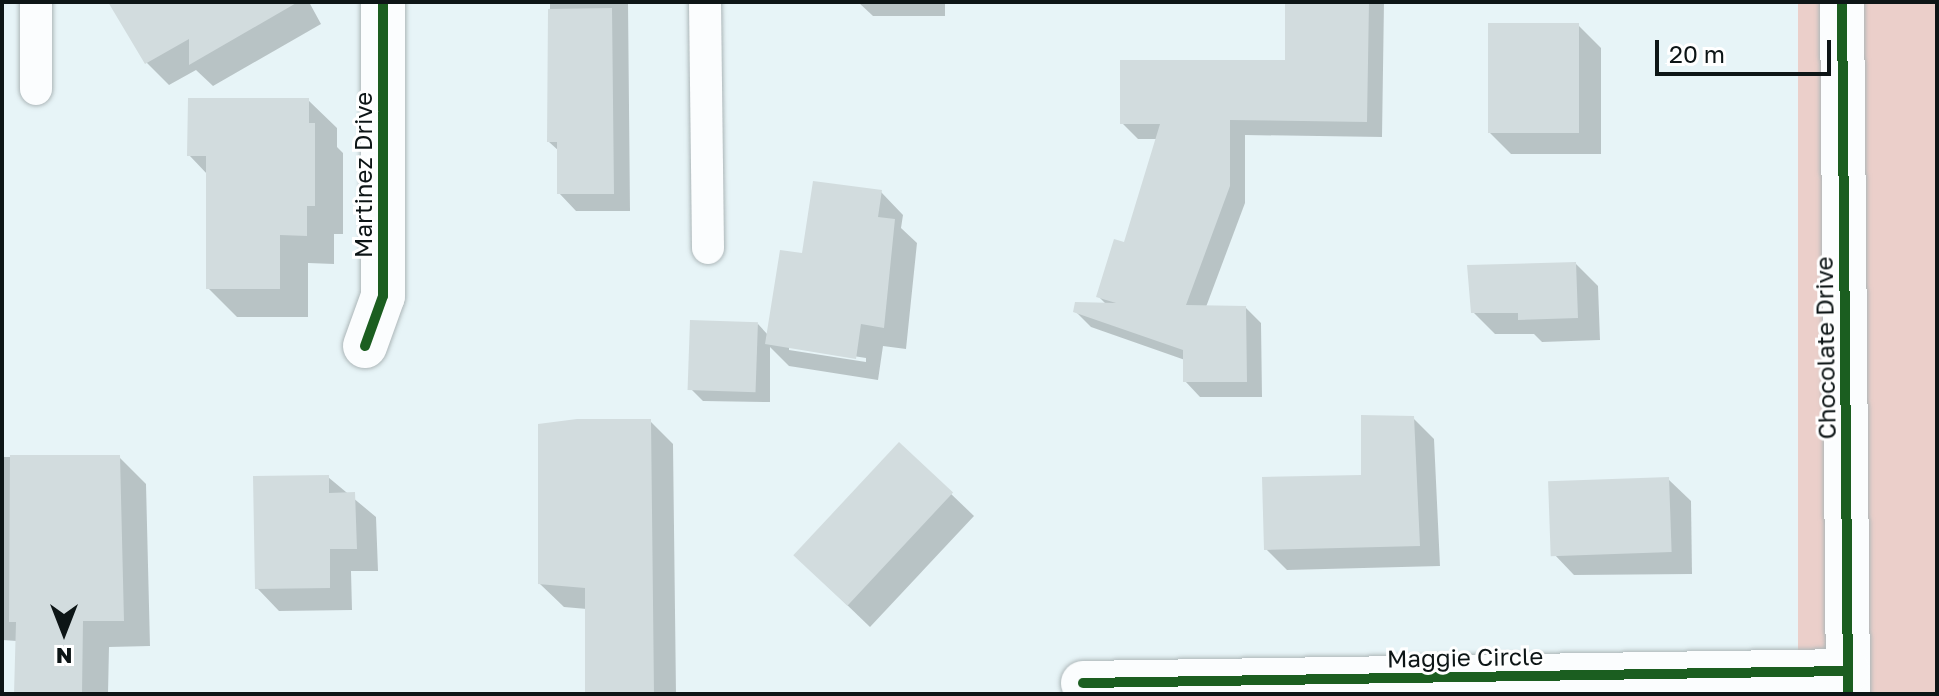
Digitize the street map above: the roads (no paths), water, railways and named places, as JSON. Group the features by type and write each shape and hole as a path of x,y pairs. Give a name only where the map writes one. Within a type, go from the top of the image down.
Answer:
{"street":[{"name":"Martinez Drive","path":"365,346 383,296 383,2"},
{"name":"Chocolate Drive","path":"1842,2 1848,683"},
{"name":"Maggie Circle","path":"1083,683 1848,683"}],"lane":[{"path":"36,2 36,89"},
{"path":"705,2 708,248"}]}
